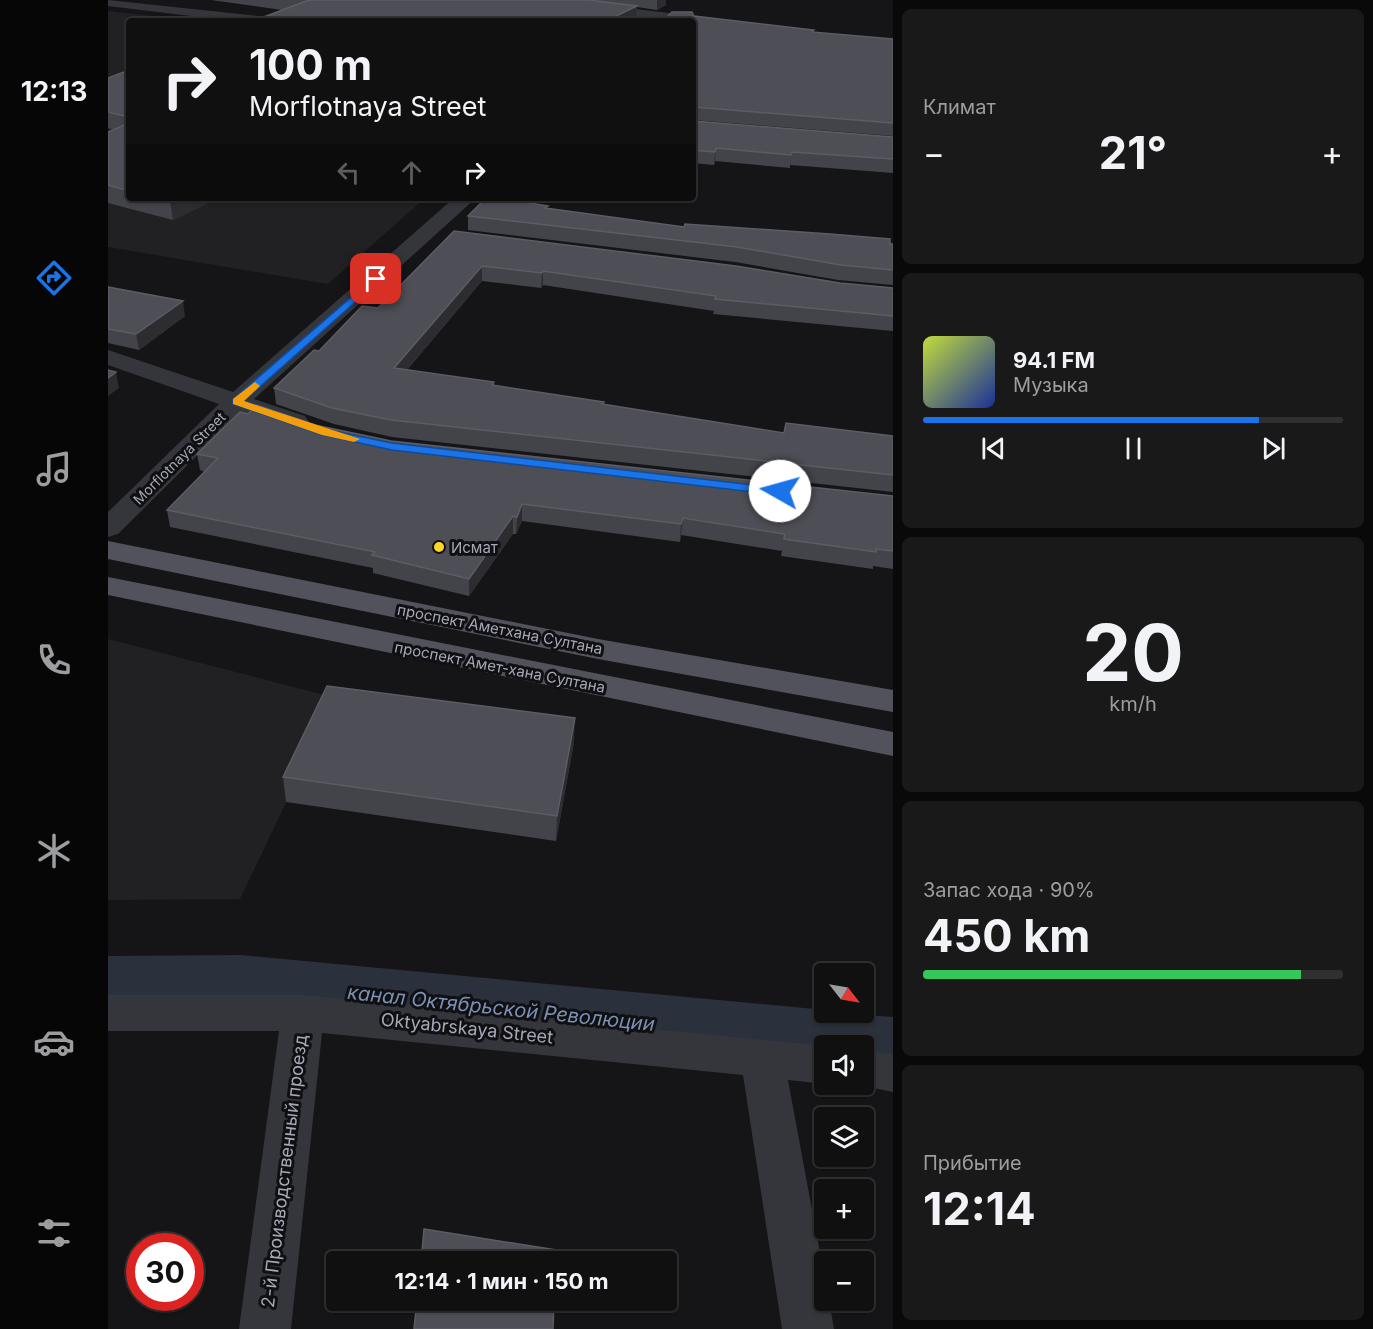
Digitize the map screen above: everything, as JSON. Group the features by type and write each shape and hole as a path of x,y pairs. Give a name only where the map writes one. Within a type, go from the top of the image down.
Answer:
{"main road":[{"name":"проспект Аметхана Султана","path":"108,550 278,583 487,628 893,701"},
{"name":"проспект Амет-хана Султана","path":"108,586 478,663 893,744"}],"street":[{"path":"518,0 663,18"},
{"path":"108,2 244,18"},
{"path":"696,21 725,23"},
{"name":"Morflotnaya Street","path":"108,528 237,402 440,234 464,201"},
{"path":"108,357 315,429"},
{"name":"Oktyabrskaya Street","path":"108,1013 303,1013 814,1064"},
{"name":"2-й Производственный проезд","path":"265,1329 303,1013"},
{"path":"762,1057 808,1329"},
{"path":"874,1070 893,1073"}],"shaded area":[{"path":"108,11 171,18 126,18 126,201 422,201 328,284 108,247"},
{"path":"108,639 336,698 240,899 108,900"}],"building":[{"path":"309,0 589,0 637,6 612,18 261,18"},
{"path":"672,12 692,12 694,16 814,30 812,32 893,39 893,123 696,107 696,18 666,18"},
{"path":"126,71 126,116 108,112 108,78"},
{"path":"696,121 893,137 893,159 792,152 791,155 716,148 715,152 696,150"},
{"path":"126,124 126,190 108,185 108,132"},
{"path":"483,201 517,201 548,206 545,208 684,227 685,224 890,239 890,244 893,244 893,270 841,265 737,247 468,216"},
{"path":"454,231 736,266 840,283 893,288 893,316 715,299 716,296 543,271 542,273 482,266 394,368 494,382 492,385 784,433 786,423 893,436 893,475 391,420 332,408 274,388 314,350 319,351 362,306 378,308"},
{"path":"108,287 183,301 136,334 108,329"},
{"path":"108,370 116,372 108,378"},
{"path":"257,405 315,425 391,441 893,496 893,551 876,549 876,552 784,539 785,534 683,518 681,524 522,504 517,517 513,516 469,579 372,555 375,552 167,510 218,458 197,454 240,412 248,414"},
{"path":"327,686 575,718 557,816 283,777"},
{"path":"424,1229 556,1250 556,1251 422,1251"},
{"path":"416,1311 554,1311 553,1329 414,1329"}],"waterway":[{"name":"канал Октябрьской Революции","path":"108,983 241,982 893,1046"}],"slow traffic":[{"path":"255,386 237,402 326,433 354,439"}],"place":[{"name":"Исмат","path":"439,547"}],"route":[{"path":"376,279 237,402 326,433 392,447 780,491"}]}
